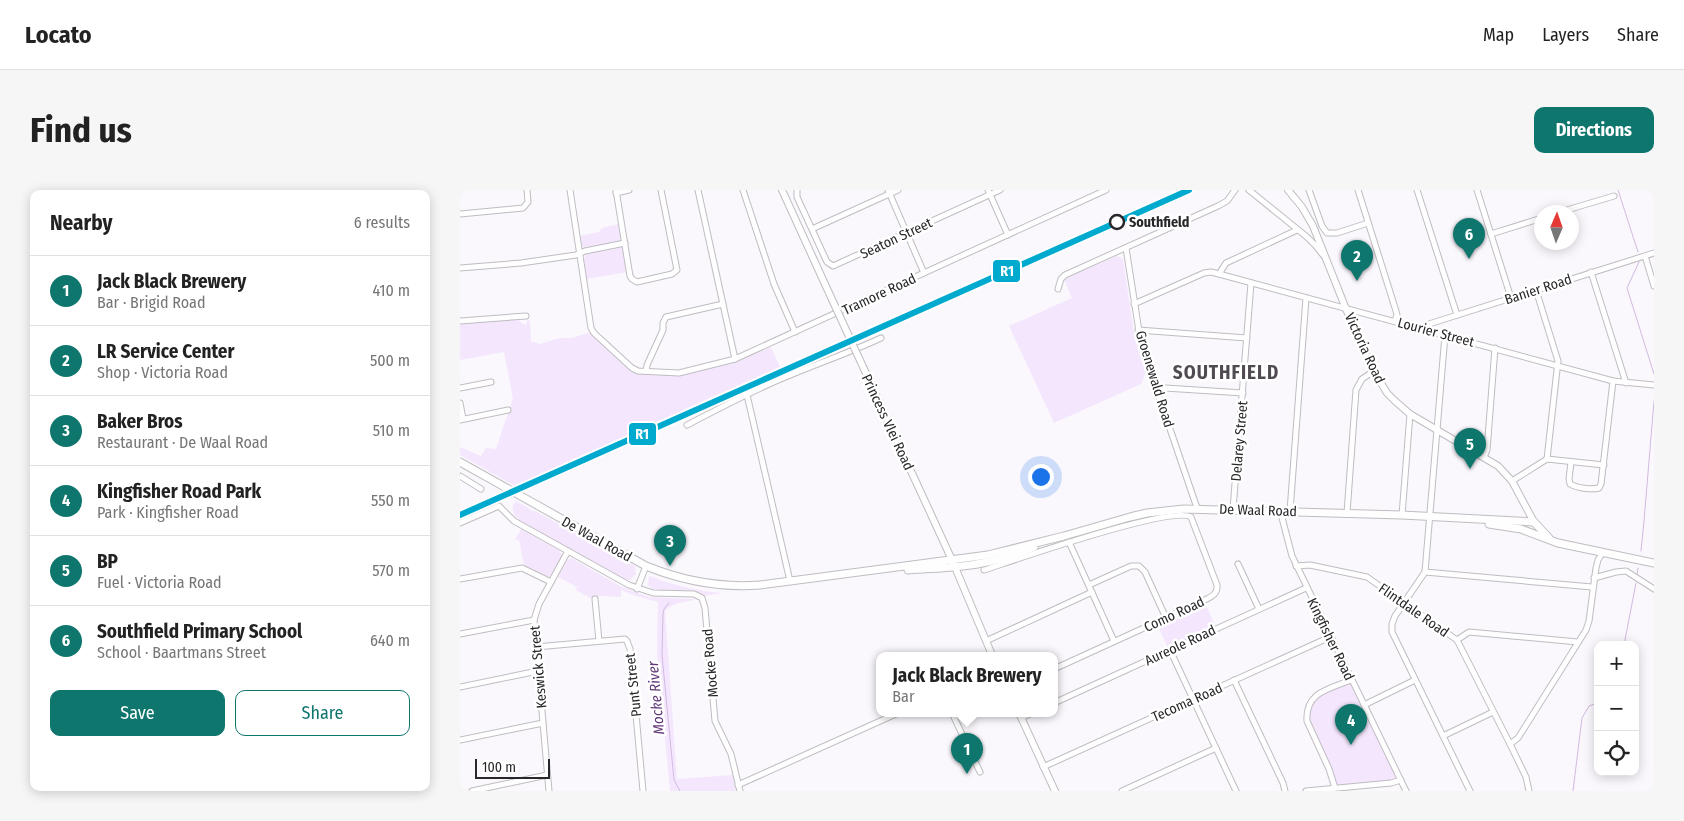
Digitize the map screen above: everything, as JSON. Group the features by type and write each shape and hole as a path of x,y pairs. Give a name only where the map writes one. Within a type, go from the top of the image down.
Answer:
{"main road":[{"name":"De Waal Road","path":"460,462 646,566 680,578 718,585 751,586 863,572 953,564 1066,539 1147,513 1197,508 1402,515 1534,522"},
{"name":"De Waal Road","path":"1456,518 1524,530 1553,542 1654,563"},
{"path":"1524,530 1534,522"},
{"name":"Victoria Road","path":"1534,522 1553,542"}],"street":[{"path":"460,214 523,208 528,202 527,190"},
{"path":"570,190 592,331 632,368 646,371 663,330 663,322 666,317 723,304"},
{"path":"629,190 616,191 630,276 633,281 639,282 673,274 677,267 661,190"},
{"path":"698,190 735,359"},
{"path":"743,190 774,284 795,332"},
{"name":"Princess Vlei Road","path":"782,190 953,564 991,652"},
{"path":"797,190 797,198 812,229 889,192 898,190"},
{"name":"Seaton Street","path":"812,229 827,262 830,266 833,266 989,192 1000,190"},
{"name":"Tramore Road","path":"646,371 679,373 735,359 1008,235 1095,192 1106,190"},
{"path":"1058,289 1061,279 1065,274 1218,206 1227,200 1235,190"},
{"name":"Victoria Road","path":"1249,190 1291,223 1316,246 1326,260"},
{"name":"Victoria Road","path":"1288,190 1302,207 1313,226 1346,308 1374,371 1387,393 1410,414 1498,466 1512,481 1534,522"},
{"path":"1309,190 1322,226 1327,233 1337,233 1368,223"},
{"path":"1358,190 1396,311 1395,321"},
{"path":"1417,190 1457,315"},
{"path":"1477,190 1511,298"},
{"path":"889,192 924,273"},
{"path":"989,192 1008,235"},
{"path":"1579,206 1614,196"},
{"path":"1491,234 1534,221"},
{"path":"1134,304 1204,273 1219,274 1226,264 1297,230"},
{"path":"460,268 521,264 576,256 580,253 625,243"},
{"name":"Groenewald Road","path":"1126,248 1141,344 1197,508"},
{"name":"Banier Road","path":"1426,330 1428,324 1654,253"},
{"path":"1641,257 1654,286"},
{"path":"1590,272 1626,383"},
{"name":"Lourier Street","path":"1219,274 1613,381 1654,385"},
{"name":"Delarey Street","path":"1233,509 1251,283"},
{"path":"1536,290 1557,357 1558,366 1548,459"},
{"path":"1290,511 1306,298"},
{"path":"460,321 526,316"},
{"path":"1138,330 1246,338"},
{"path":"1446,335 1425,572 1395,616 1392,632 1470,791"},
{"path":"687,425 786,376 842,356 881,338"},
{"path":"1484,457 1487,450 1496,348"},
{"path":"1347,513 1356,390 1362,379 1374,371"},
{"path":"1571,462 1570,484 1594,489 1599,488 1604,465 1613,381"},
{"path":"460,388 490,382"},
{"path":"1156,390 1165,388 1243,393"},
{"path":"748,395 790,581"},
{"path":"460,403 462,420 508,410"},
{"path":"1402,515 1410,414"},
{"path":"1512,481 1548,459 1604,465"},
{"path":"460,476 481,489"},
{"name":"Mocke Road","path":"460,524 499,506 514,521 623,583 653,593 699,595 703,600 715,721 731,754 739,788"},
{"name":"Kingfisher Road","path":"1280,510 1289,548 1296,566 1406,791"},
{"name":"Como Road","path":"1058,667 1212,597 1217,589 1190,515 1176,515 1146,520 1066,539"},
{"path":"984,570 1066,539 1114,642"},
{"name":"Keswick Street","path":"548,791 534,620 539,604 568,551"},
{"path":"1510,744 1518,738 1588,625 1592,587 1596,568 1603,552"},
{"path":"1238,564 1258,609"},
{"name":"Flintdale Road","path":"1296,566 1310,565 1367,577 1405,602 1456,640 1526,777 1529,791"},
{"path":"637,589 646,566"},
{"path":"1089,586 1131,566 1139,566 1145,572 1166,618"},
{"path":"460,579 522,568 550,582"},
{"path":"1594,578 1626,571 1654,589"},
{"path":"1425,572 1592,587"},
{"name":"Aureole Road","path":"1058,700 1306,588"},
{"path":"986,641 1092,592"},
{"path":"595,599 599,641"},
{"path":"460,634 534,620"},
{"path":"1456,640 1469,632 1578,642"},
{"name":"Tecoma Road","path":"1044,767 1330,637"},
{"name":"Punt Street","path":"536,647 625,639 629,643 643,791"},
{"path":"1170,650 1236,791"},
{"path":"460,687 538,671"},
{"path":"1234,680 1284,784 1285,791"},
{"path":"1335,788 1329,769 1307,721 1306,712 1308,705 1317,694 1351,680"},
{"path":"1364,705 1416,680"},
{"path":"1444,736 1493,712"},
{"path":"739,788 890,717"},
{"path":"954,717 980,772"},
{"path":"1021,717 1055,791"},
{"path":"460,740 543,723"},
{"path":"1122,791 1216,748"},
{"path":"472,791 547,776"},
{"path":"1306,791 1391,783 1401,780"}],"shaded area":[{"path":"619,224 622,240 619,242 585,249 582,246 580,236 599,232 602,228"},
{"path":"621,247 628,272 586,279 584,259 586,254"},
{"path":"1117,256 1123,259 1135,340 1146,372 1141,384 1054,423 1009,326 1072,298 1064,279"},
{"path":"527,317 530,323 531,341 540,344 560,338 572,338 590,333 634,373 684,374 731,364 771,347 780,367 515,486 460,455 460,447 481,456 486,448 496,449 513,398 504,352 460,360 460,323 517,319 523,324 527,324"},
{"path":"516,501 635,566 636,574 630,580 623,579 521,522 513,512"},
{"path":"521,529 560,551 562,557 550,576 545,576 524,565 519,540 515,540"},
{"path":"571,558 622,587 649,597 696,599 677,604 665,611 677,779 733,775 736,791 670,791 657,654 658,602 621,590 621,597 602,596 590,598 576,590 577,587 558,577 567,561"},
{"path":"649,576 685,587 722,593 704,596 695,591 653,590 648,585"},
{"path":"1205,602 1215,626 1168,648 1157,624"},
{"path":"1351,680 1401,780 1335,788 1307,721 1312,699"}],"waterway":[{"path":"1618,190 1638,252"},
{"path":"1639,262 1627,288 1654,374"},
{"path":"1641,551 1654,401"},
{"path":"1637,575 1638,568"},
{"path":"1625,641 1636,583"},
{"name":"Mocke River","path":"669,603 664,609 663,614 662,655 674,780 680,791"},
{"path":"1573,791 1582,718 1589,706 1594,704"}],"transit line":[{"name":"R1","path":"460,515 1189,190"}],"place":[{"name":"Southfield","path":"1117,222"},
{"name":"Southfield Primary School","path":"1469,259"},
{"name":"LR Service Center","path":"1357,281"},
{"name":"BP","path":"1470,469"},
{"name":"Baker Bros","path":"670,566"},
{"name":"Kingfisher Road Park","path":"1351,745"},
{"name":"Jack Black Brewery","path":"967,774"}],"district":[{"name":"SOUTHFIELD","path":"1226,372"}]}
